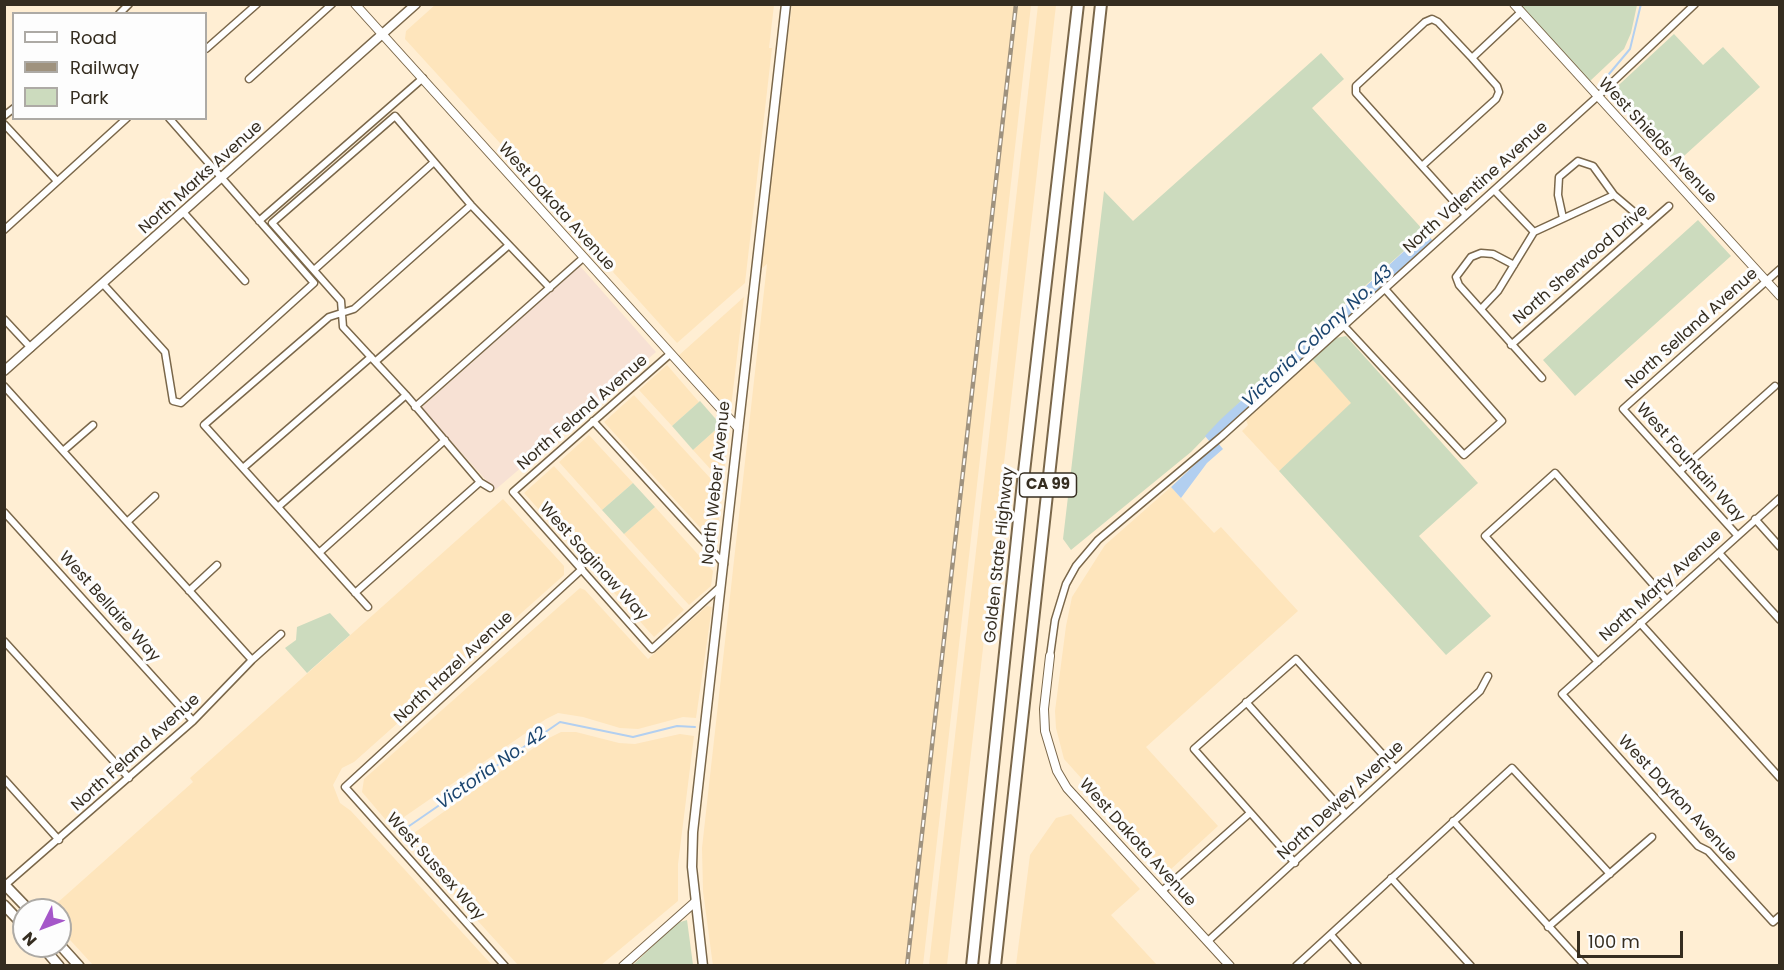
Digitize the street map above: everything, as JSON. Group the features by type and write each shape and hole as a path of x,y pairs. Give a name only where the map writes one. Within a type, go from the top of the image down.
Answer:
{"highway":[{"name":"Golden State Highway","path":"972,962 1024,472 1078,4"},
{"name":"CA 99","path":"994,966 1101,4"}],"main road":[{"name":"North Marks Avenue","path":"4,371 104,285 416,4"},
{"name":"North Weber Avenue","path":"703,966 692,867 693,832 786,4"},
{"path":"5,885 17,898"}],"street":[{"path":"207,48 257,4"},
{"path":"249,79 332,4"},
{"name":"West Dakota Avenue","path":"355,4 738,428"},
{"name":"West Shields Avenue","path":"1514,4 1779,296"},
{"name":"North Valentine Avenue","path":"1050,656 1059,600 1076,566 1088,550 1344,326 1598,96 1695,4"},
{"path":"1472,58 1521,12"},
{"path":"1422,166 1496,99 1499,92 1497,86 1472,58 1438,22 1432,19 1425,22 1356,86 1356,93 1466,215"},
{"path":"260,221 423,78"},
{"path":"490,488 480,482 406,395 343,327 341,301 272,224 395,116 471,205 550,288"},
{"path":"4,230 125,120"},
{"path":"104,285 165,352 173,401 181,403 314,283 171,120"},
{"path":"4,124 57,181"},
{"path":"1563,218 1558,195 1559,177 1578,161 1593,166 1614,195 1647,224"},
{"path":"314,270 434,162"},
{"path":"1494,190 1533,232"},
{"path":"1482,308 1498,291 1533,232 1614,195"},
{"path":"368,607 204,425 329,317 354,309 471,205"},
{"name":"North Sherwood Drive","path":"1511,345 1669,206"},
{"path":"184,213 245,281"},
{"path":"243,468 509,245"},
{"path":"1514,265 1493,254 1481,253 1471,256 1462,265 1456,277 1459,285 1482,308 1511,345 1542,378"},
{"path":"415,407 583,258"},
{"name":"North Selland Avenue","path":"1623,409 1779,269"},
{"path":"1344,326 1464,455 1502,421 1385,289"},
{"path":"4,319 31,348"},
{"name":"North Feland Avenue","path":"513,492 670,354"},
{"path":"4,386 252,660"},
{"path":"1680,471 1775,386"},
{"path":"279,506 406,395"},
{"name":"West Fountain Way","path":"1623,409 1737,535"},
{"path":"593,422 724,564"},
{"path":"63,451 93,424"},
{"path":"320,552 445,440"},
{"path":"1598,662 1485,536 1555,473 1666,599"},
{"path":"355,592 480,482"},
{"name":"West Saginaw Way","path":"513,492 652,649 721,585"},
{"path":"127,522 155,496"},
{"name":"North Marty Avenue","path":"1562,694 1779,498"},
{"name":"West Bellaire Way","path":"4,512 193,721"},
{"path":"1755,519 1779,547"},
{"path":"1719,553 1779,620"},
{"path":"189,591 217,565"},
{"name":"North Hazel Avenue","path":"345,787 582,569"},
{"path":"1640,623 1779,778"},
{"name":"North Feland Avenue","path":"5,885 193,721 252,660 281,634"},
{"path":"6,645 129,778"},
{"name":"West Dakota Avenue","path":"1050,656 1044,710 1045,731 1057,771 1067,788 1230,966"},
{"path":"1295,863 1194,749 1296,659 1395,768"},
{"name":"North Dewey Avenue","path":"1208,941 1480,691 1488,676"},
{"name":"West Dayton Avenue","path":"1562,694 1698,846 1708,851 1773,922 1779,916"},
{"path":"1246,702 1345,813"},
{"path":"1296,966 1512,768 1610,874"},
{"path":"4,779 59,840"},
{"name":"West Sussex Way","path":"345,787 505,966"},
{"path":"1162,891 1250,813"},
{"path":"1453,822 1585,966"},
{"path":"1548,927 1652,837"},
{"path":"1391,878 1472,966"},
{"path":"622,966 695,902"},
{"path":"1330,935 1358,966"}],"shaded area":[{"path":"435,5 774,5 769,48 772,48 745,283 677,343 613,272 615,269 405,39 406,31"},
{"path":"792,5 1031,5 923,965 713,966 703,891 702,848 767,264 756,273"},
{"path":"1038,5 1056,5 947,965 929,965"},
{"path":"580,266 656,352 495,490 421,408"},
{"path":"744,297 730,416 677,357"},
{"path":"1312,359 1352,403 1279,471 1242,431 1248,425 1246,420"},
{"path":"667,365 699,402 672,426 639,390"},
{"path":"634,395 722,491 716,545 604,422"},
{"path":"721,425 728,433 723,483 693,450"},
{"path":"589,435 633,483 602,510 559,462"},
{"path":"554,466 684,610 654,637 524,493"},
{"path":"1171,487 1214,533 1221,527 1298,611 1146,747 1218,826 1170,870 1163,869 1064,759 1056,728 1055,711 1072,597 1105,545"},
{"path":"503,499 564,566 564,575 354,762 342,768 333,785 340,803 351,811 492,965 93,965 72,942 72,898 63,898 193,782 190,778"},
{"path":"655,507 713,571 711,586 689,605 624,534"},
{"path":"580,588 585,590 648,659 707,606 712,607 696,718 683,717 638,729 620,728 583,717 558,713 391,826 362,792 364,779"},
{"path":"561,732 576,732 619,743 635,744 680,734 694,736 678,864 678,901 601,965 518,965 404,840 545,740"},
{"path":"1071,814 1140,889 1111,915 1157,965 1016,965 1030,855 1056,818"}],"green space":[{"path":"1520,5 1637,5 1631,33 1624,49 1589,82"},
{"path":"1674,34 1703,65 1723,47 1760,87 1674,165 1609,94"},
{"path":"1321,53 1344,79 1312,108 1425,232 1269,372 1191,452 1071,550 1063,539 1104,191 1133,221"},
{"path":"1698,220 1731,256 1575,396 1543,360"},
{"path":"1346,336 1478,483 1419,536 1491,616 1446,655 1279,471 1351,403 1312,359 1336,338"},
{"path":"700,401 721,425 693,450 672,426"},
{"path":"633,483 655,507 624,534 602,510"},
{"path":"330,613 350,635 307,673 285,648 296,640 297,627"},
{"path":"687,920 693,965 633,965 677,923"}],"water":[{"path":"1425,232 1433,241 1210,442 1205,436 1220,420"},
{"path":"1218,443 1223,449 1207,463 1181,498 1171,487"}],"waterway":[{"name":"Victoria Colony No. 43","path":"1609,74 1630,49 1641,4"},
{"name":"Victoria No. 42","path":"399,833 560,722 633,737 677,726 695,727"}],"railway":[{"path":"907,966 1016,4"}]}
